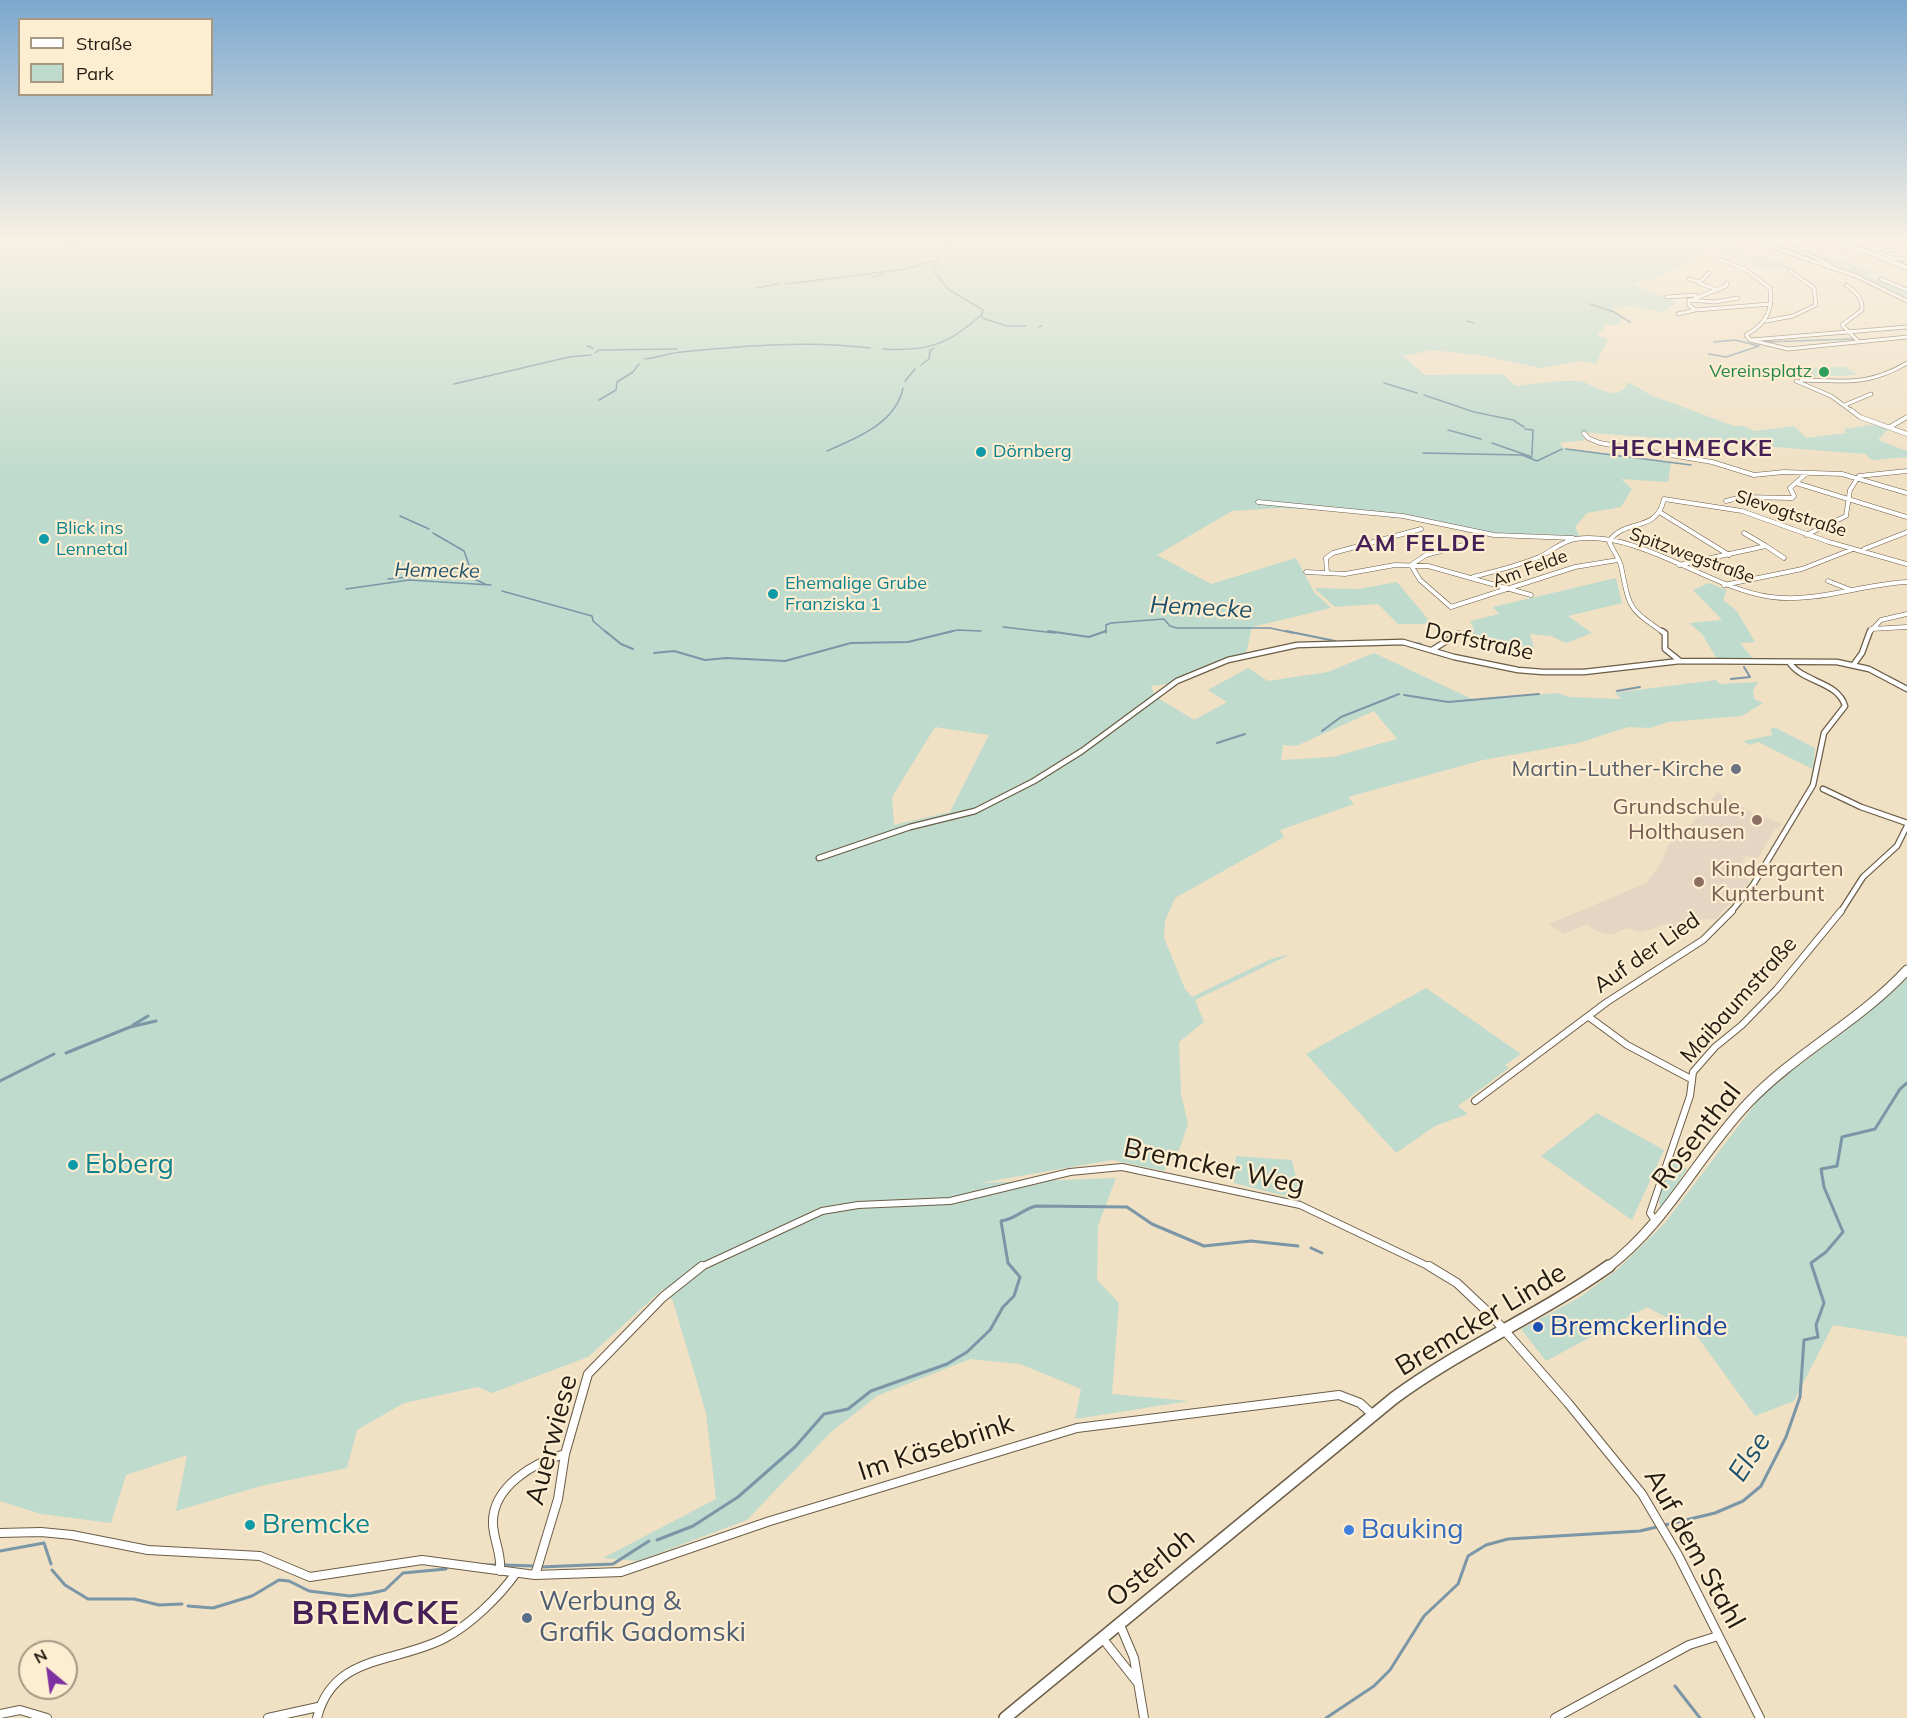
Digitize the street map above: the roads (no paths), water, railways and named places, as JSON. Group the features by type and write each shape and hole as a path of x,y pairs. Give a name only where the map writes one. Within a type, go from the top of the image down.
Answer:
{"main road":[{"name":"Rosenthal","path":"1657,1223 1678,1198 1717,1140 1774,1078 1867,1009 1907,970"},
{"name":"Bremcker Linde","path":"1327,1454 1372,1414 1447,1360 1589,1281 1657,1223"},
{"name":"Osterloh","path":"1005,1718 1327,1454"}],"street":[{"path":"1767,317 1760,329 1746,335 1750,340 1783,349 1905,337"},
{"path":"1766,321 1787,317"},
{"path":"1852,317 1844,321 1842,325 1859,342"},
{"path":"1750,340 1849,334 1907,327"},
{"path":"1888,329 1905,337"},
{"path":"1907,363 1889,374 1867,381 1796,381 1845,405 1860,417 1907,434"},
{"path":"1845,405 1871,394"},
{"path":"1890,428 1907,417"},
{"path":"1584,433 1588,438 1600,443 1712,462 1754,475 1839,474 1907,493"},
{"path":"1806,535 1846,516 1850,490 1857,478 1864,473 1907,471"},
{"path":"1725,501 1743,496 1792,498 1794,496 1790,488 1807,473"},
{"path":"1796,483 1907,517"},
{"name":"Slevogtstraße","path":"1661,513 1664,499 1742,511 1806,535 1907,564"},
{"name":"Spitzwegstraße","path":"1258,502 1394,514 1494,535 1542,534 1610,541 1678,565 1723,585 1758,595 1818,598 1878,583 1907,582"},
{"path":"1680,662 1665,648 1665,633 1626,602 1620,578 1621,564 1610,541 1618,531 1648,522 1661,513 1729,555"},
{"path":"1327,573 1326,558 1335,550 1399,537 1421,529"},
{"path":"1863,550 1907,532"},
{"path":"1744,533 1784,558"},
{"path":"1473,577 1532,560 1568,541 1580,538"},
{"path":"1411,565 1426,555 1471,543"},
{"path":"1678,565 1766,546"},
{"path":"1723,585 1802,568 1855,549"},
{"name":"Am Felde","path":"1411,565 1420,580 1451,607 1490,598 1585,564 1618,560"},
{"path":"1306,572 1350,574 1411,565 1444,569 1531,595"},
{"path":"1828,581 1852,590"},
{"path":"1854,664 1864,655 1872,629 1881,620 1907,614"},
{"path":"1872,629 1907,627"},
{"path":"1432,650 1458,634"},
{"name":"Dorfstraße","path":"1155,696 1178,681 1213,665 1286,647 1397,642 1505,668 1543,672 1584,672 1680,662 1854,664 1907,688"},
{"name":"Auf der Lied","path":"1475,1101 1607,1002 1695,946 1737,906 1753,885 1813,785 1824,733 1844,710 1845,702 1836,692 1796,674 1789,662"},
{"path":"819,858 910,827 975,811 1034,781 1082,751 1155,696"},
{"path":"1823,789 1907,825"},
{"name":"Maibaumstraße","path":"1657,1223 1650,1213 1653,1201 1690,1096 1691,1079 1704,1058 1742,1025 1790,974 1848,903 1863,877 1897,846 1907,825"},
{"name":"Auf der Lied","path":"1589,1017 1627,1045 1691,1079"},
{"name":"Bremcker Weg","path":"713,1260 808,1217 838,1208 938,1203 1084,1169 1122,1167 1279,1199 1318,1211 1436,1269 1470,1294 1503,1330"},
{"name":"Auerwiese","path":"538,1569 558,1499 565,1454 579,1398 588,1374 663,1297 713,1260"},
{"name":"Auf dem Stahl","path":"1503,1330 1602,1442 1655,1516 1760,1718"},
{"name":"Im Käsebrink","path":"516,1573 538,1569 588,1575 634,1569 770,1521 1077,1428 1339,1395 1360,1403 1372,1414"},
{"path":"501,1567 493,1520 499,1502 523,1473 548,1459 565,1454"},
{"path":"0,1533 51,1533 148,1550 260,1556 310,1577 422,1560 501,1567 516,1573 504,1589 446,1637 346,1673 329,1685 318,1707 318,1718"},
{"path":"1120,1625 1130,1638 1144,1718"},
{"path":"1555,1718 1689,1645 1718,1636"},
{"path":"1103,1639 1138,1683"},
{"path":"268,1718 318,1707"},
{"path":"0,1714 20,1710 47,1718"}],"waterway":[{"path":"883,349 913,349 937,344 959,333 978,317"},
{"path":"982,317 1007,326 1026,326"},
{"path":"1622,317 1630,322"},
{"path":"1467,321 1474,323"},
{"path":"1763,342 1853,339"},
{"path":"1709,354 1726,357 1759,346 1735,340 1714,342"},
{"path":"645,359 681,352 776,345 823,344 870,348"},
{"path":"587,346 593,348"},
{"path":"921,365 929,359 930,351 934,348"},
{"path":"595,353 599,350 677,349"},
{"path":"454,384 569,357 591,355"},
{"path":"599,400 616,390 617,382 633,372 639,364"},
{"path":"905,381 915,369"},
{"path":"1384,383 1417,393"},
{"path":"827,451 851,441 884,420 899,400 903,388"},
{"path":"1424,395 1474,412 1513,420 1524,427"},
{"path":"1525,429 1533,430 1532,455"},
{"path":"1448,430 1481,439"},
{"path":"1492,443 1532,457"},
{"name":"HECHMECKE","path":"1423,453 1522,455 1537,461 1562,449"},
{"name":"HECHMECKE","path":"1566,449 1691,465"},
{"path":"400,516 429,529"},
{"path":"433,533 464,551 473,576"},
{"path":"407,575 468,576 485,584"},
{"name":"Hemecke","path":"388,579 409,577"},
{"name":"Hemecke","path":"346,589 409,580 491,585"},
{"name":"Hemecke","path":"502,591 592,616 593,621 607,633"},
{"name":"Hemecke","path":"1106,631 1106,625 1111,623 1164,619 1170,626 1177,628 1270,628 1293,633"},
{"name":"Hemecke","path":"1003,627 1055,633"},
{"name":"Hemecke","path":"946,633 957,630 981,631"},
{"name":"Hemecke","path":"605,631 621,644 633,649"},
{"name":"Hemecke","path":"654,653 674,651 705,660 726,658 785,661 851,643 908,642 953,631"},
{"name":"Hemecke","path":"1048,631 1089,637 1106,631"},
{"name":"Hemecke","path":"1286,631 1335,641"},
{"name":"Hemecke","path":"1415,643 1421,644"},
{"path":"1731,679 1750,677 1744,667"},
{"name":"Hemecke","path":"1581,670 1594,669"},
{"path":"1617,691 1640,687"},
{"path":"1322,731 1341,717 1399,694"},
{"path":"1404,695 1448,702 1539,694"},
{"path":"1217,743 1245,734"},
{"path":"133,1025 148,1016"},
{"path":"66,1053 130,1027 156,1021"},
{"path":"0,1081 54,1054"},
{"name":"Else","path":"1326,1718 1374,1686 1390,1670 1424,1616 1458,1584 1468,1556 1486,1545 1508,1539 1640,1531 1715,1513 1743,1501 1761,1486 1786,1437 1800,1397 1804,1340 1818,1337 1816,1325 1824,1303 1811,1263 1826,1252 1843,1232 1824,1187 1821,1169 1837,1166 1842,1137 1875,1129 1900,1089 1907,1083"},
{"path":"657,1540 693,1526 738,1497 795,1447 824,1414 848,1409 871,1391 947,1364 967,1352 990,1330 1003,1307 1014,1296 1020,1277 1008,1263 1001,1221 1010,1219 1027,1209 1036,1206 1127,1207 1152,1224 1204,1246 1251,1241 1298,1246"},
{"path":"1311,1248 1322,1253"},
{"path":"540,1567 613,1564 649,1541"},
{"path":"0,1551 44,1543 51,1564"},
{"path":"483,1565 498,1565"},
{"path":"504,1565 534,1566"},
{"path":"188,1606 213,1608 252,1596 279,1580 289,1581 309,1591 350,1596 372,1593 385,1590 403,1573 446,1569"},
{"path":"52,1570 65,1585 88,1599 134,1599 159,1605 182,1604"},
{"path":"1675,1686 1700,1718"}],"place":[{"name":"Vereinsplatz","path":"1824,372"},
{"name":"Dörnberg","path":"981,452"},
{"name":"Blick ins Lennetal","path":"44,539"},
{"name":"Ehemalige Grube Franziska 1","path":"773,594"},
{"name":"Martin-Luther-Kirche","path":"1736,769"},
{"name":"Grundschule, Holthausen","path":"1757,820"},
{"name":"Kindergarten Kunterbunt","path":"1699,882"},
{"name":"Ebberg","path":"73,1165"},
{"name":"Bremckerlinde","path":"1538,1327"},
{"name":"Bremcke","path":"250,1525"},
{"name":"Bauking","path":"1349,1530"},
{"name":"Werbung & Grafik Gadomski","path":"527,1618"}],"district":[{"name":"HECHMECKE","path":"1692,449"},
{"name":"AM FELDE","path":"1421,544"},
{"name":"BREMCKE","path":"376,1614"}]}
